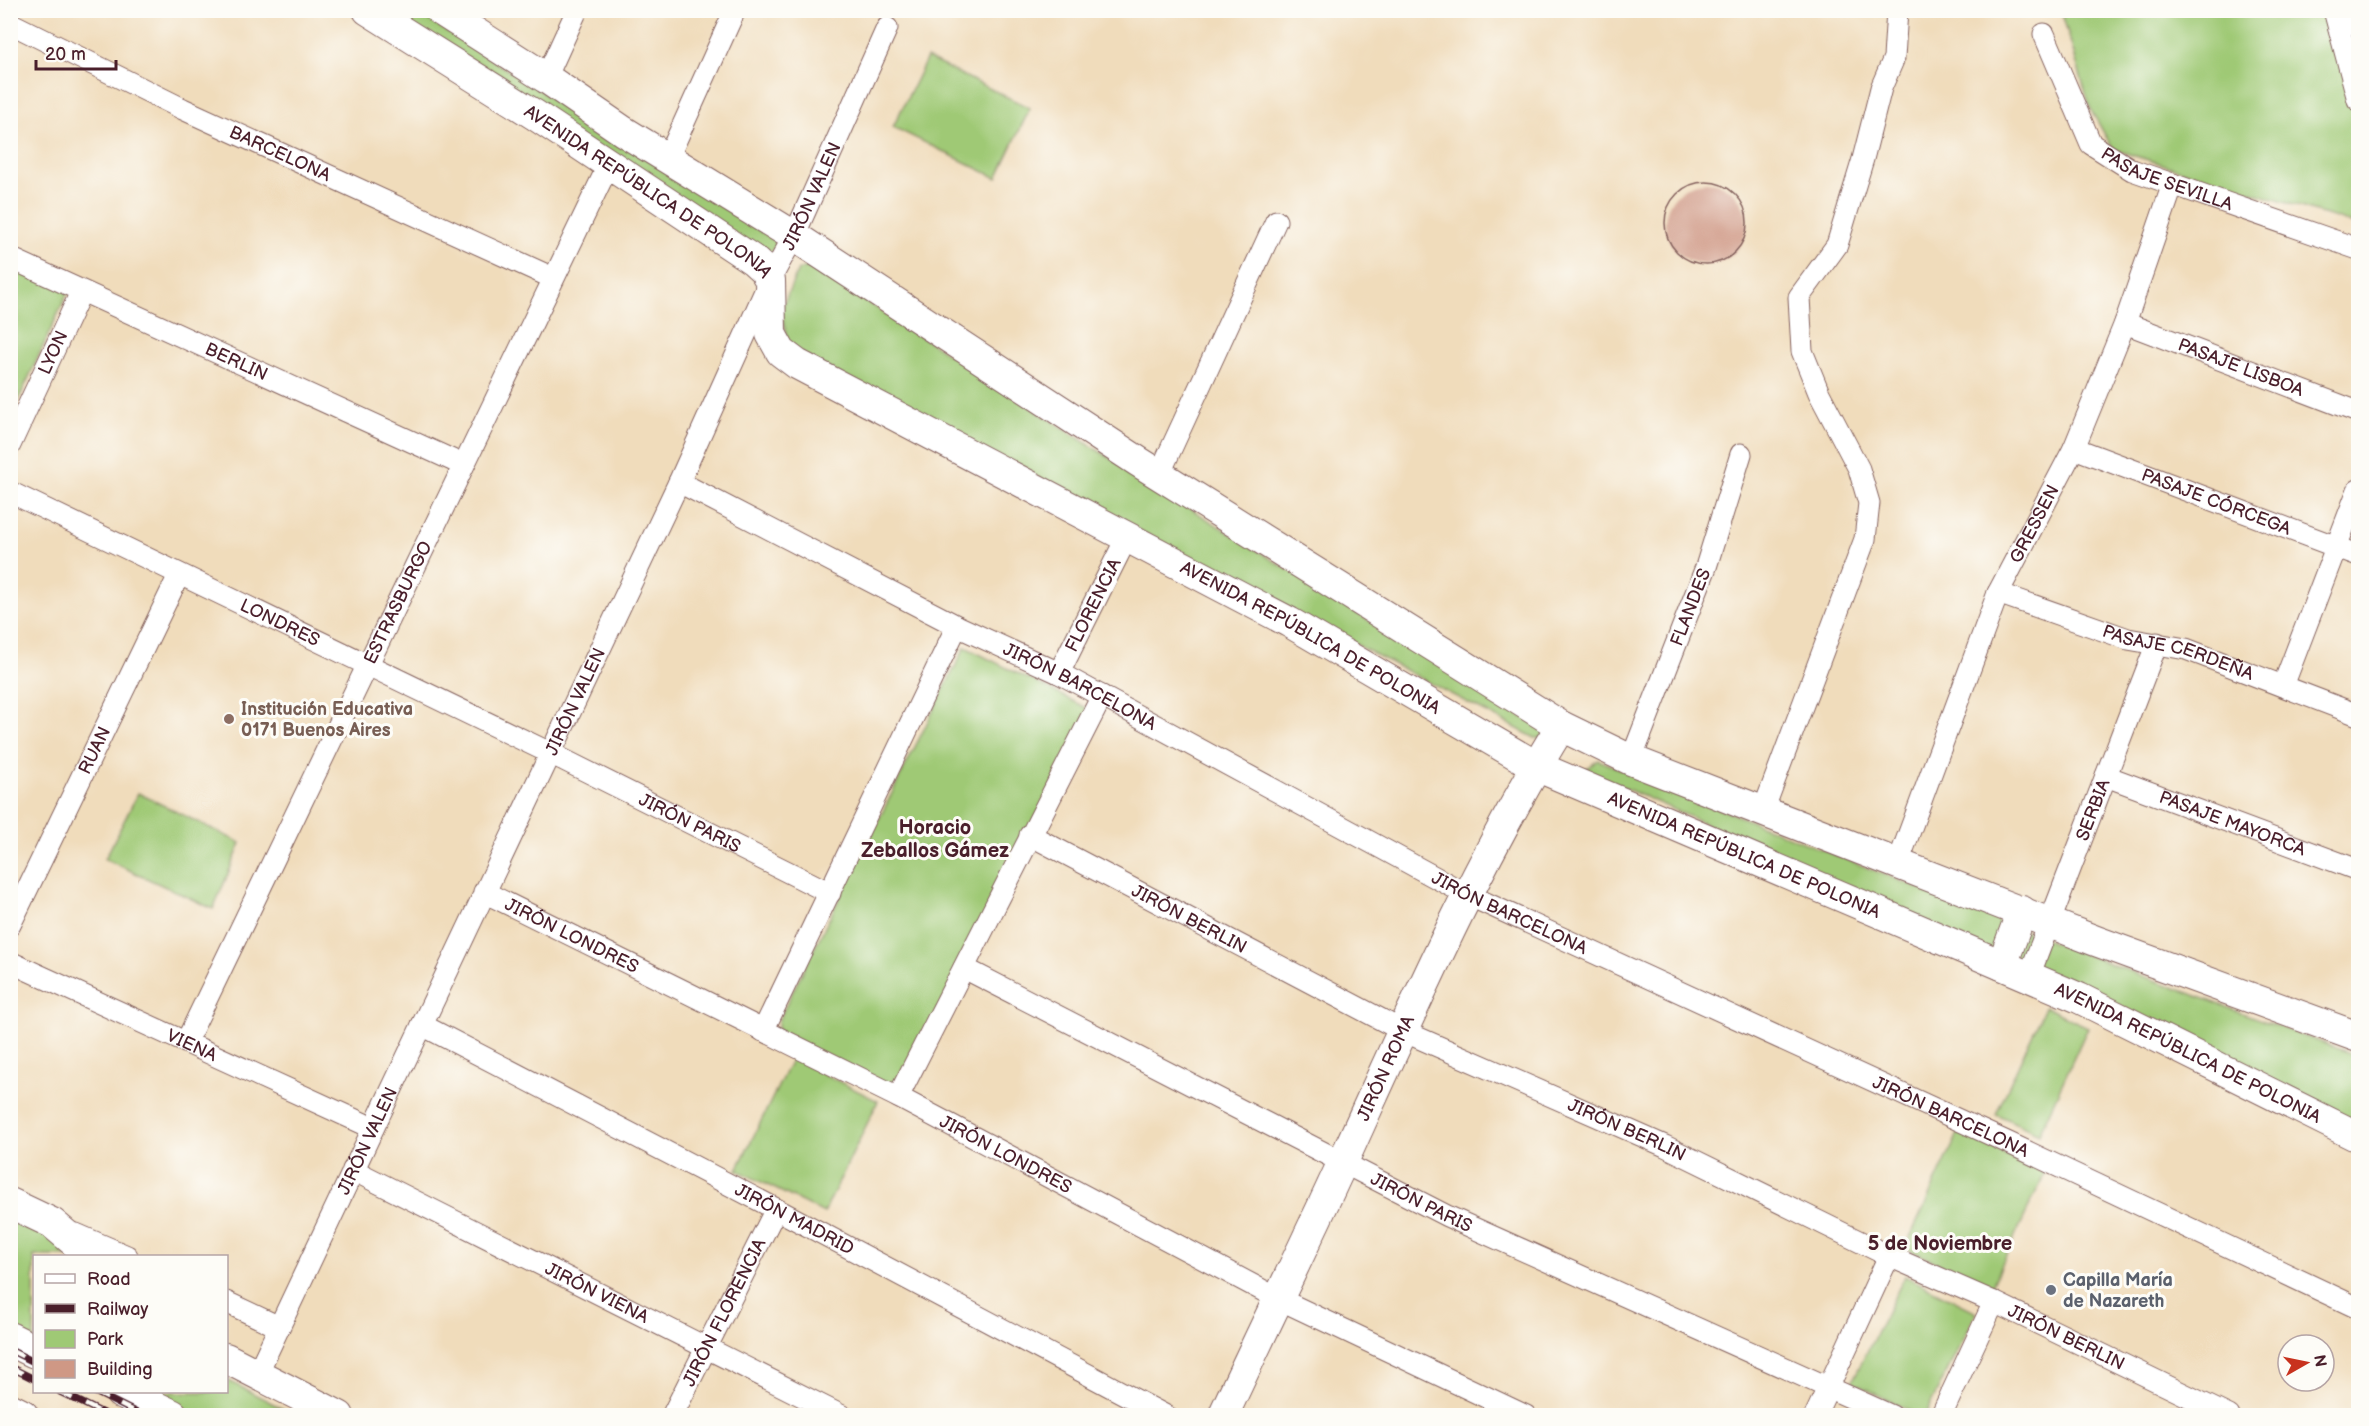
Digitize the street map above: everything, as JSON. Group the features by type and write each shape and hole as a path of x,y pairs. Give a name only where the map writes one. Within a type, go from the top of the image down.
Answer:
{"main road":[{"name":"AVENIDA REPÚBLICA DE POLONIA","path":"368,10 609,164 753,260 764,270 770,280 771,334 781,352 796,364 1289,622 1536,766 2079,998 2358,1137"},
{"name":"AVENIDA REPÚBLICA DE POLONIA","path":"440,10 623,131 794,236 1159,474 1561,726 1631,760 2036,917 2358,1037"},
{"name":"JIRÓN ROMA","path":"1223,1416 1466,894 1536,766 1561,726"},
{"path":"2016,970 2036,917"},
{"path":"10,1203 52,1223 89,1255"},
{"path":"10,1339 33,1350"},
{"path":"228,1359 339,1416"},
{"path":"123,1393 172,1416"},
{"path":"10,1410 22,1416"}],"street":[{"path":"546,78 577,10"},
{"path":"668,158 735,10"},
{"path":"1763,811 1865,539 1869,504 1859,469 1819,393 1802,351 1799,297 1837,245 1863,159 1881,88 1894,58 1896,10"},
{"path":"2344,20 2358,100"},
{"name":"BARCELONA","path":"10,23 183,109 553,278"},
{"name":"JIRÓN VALEN","path":"257,1374 679,482 770,280 794,236 887,28"},
{"name":"PASAJE SEVILLA","path":"2044,34 2091,144 2132,170 2358,249"},
{"name":"ESTRASBURGO","path":"186,1041 609,164"},
{"name":"GRESSEN","path":"1898,864 1998,594 2074,448 2125,323 2173,184"},
{"path":"1159,474 1276,221"},
{"name":"BERLIN","path":"10,258 463,465"},
{"name":"LYON","path":"10,445 81,292"},
{"name":"PASAJE LISBOA","path":"2125,323 2358,412"},
{"name":"PASAJE CÓRCEGA","path":"2074,448 2358,555"},
{"name":"FLANDES","path":"1631,760 1706,567 1741,454"},
{"name":"JIRÓN BARCELONA","path":"679,482 957,626 1059,673 1466,894 2011,1144 2358,1308"},
{"path":"2283,686 2358,490"},
{"name":"LONDRES","path":"10,492 179,575 368,663 550,753"},
{"name":"FLORENCIA","path":"1059,673 1127,537"},
{"name":"RUAN","path":"10,926 179,575"},
{"name":"PASAJE CERDEÑA","path":"1998,594 2128,639 2186,649 2358,715"},
{"path":"763,1031 957,626"},
{"name":"SERBIA","path":"2036,917 2106,776 2157,643"},
{"path":"898,1097 1102,696"},
{"name":"JIRÓN PARIS","path":"550,753 830,893"},
{"name":"PASAJE MAYORCA","path":"2106,776 2358,870"},
{"name":"JIRÓN BERLIN","path":"1030,835 1403,1031 1665,1146 1890,1256 1994,1302 2229,1416"},
{"name":"JIRÓN LONDRES","path":"484,892 898,1097 1277,1298 1526,1416"},
{"name":"VIENA","path":"10,962 373,1128"},
{"name":"JIRÓN PARIS","path":"964,968 1447,1216 1892,1416"},
{"name":"JIRÓN MADRID","path":"422,1025 776,1209 1166,1416"},
{"name":"JIRÓN VIENA","path":"353,1170 707,1346 842,1416"},
{"name":"JIRÓN FLORENCIA","path":"672,1416 776,1209"},
{"path":"52,1223 123,1255"},
{"path":"1815,1416 1890,1256"},
{"path":"1941,1416 1994,1302"},
{"path":"228,1303 279,1327"}],"green space":[{"path":"380,11 415,11 778,242 767,258"},
{"path":"2061,11 2329,11 2358,105 2358,225 2113,149 2091,110"},
{"path":"927,58 1030,108 997,178 893,127"},
{"path":"11,262 69,290 11,416"},
{"path":"807,267 815,268 1075,436 1540,728 1547,738 1535,738 789,348 781,310 798,270"},
{"path":"965,647 1091,710 898,1091 778,1035 778,1021"},
{"path":"1598,760 2068,948 2358,1056 2358,1125 1790,861 1584,770"},
{"path":"138,793 241,843 213,909 105,859"},
{"path":"2045,1007 2088,1027 2039,1134 1996,1114"},
{"path":"792,1058 878,1101 824,1213 737,1170"},
{"path":"1959,1132 2045,1173 1991,1288 1905,1248"},
{"path":"10,1216 58,1240 74,1255 33,1255 33,1343 11,1332"},
{"path":"1905,1276 1977,1312 1925,1415 1918,1415 1852,1382"},
{"path":"228,1381 295,1415 182,1415 134,1393 228,1393"}],"building":[{"path":"1698,182 1714,182 1729,189 1740,200 1747,215 1744,239 1735,252 1714,264 1698,264 1683,257 1672,246 1665,231 1665,215 1672,200 1683,189"}],"railway":[{"path":"10,1350 33,1362"},
{"path":"10,1367 33,1378"},
{"path":"62,1393 109,1416"},
{"path":"97,1393 143,1416"}],"place":[{"name":"Institución Educativa 0171 Buenos Aires","path":"229,719"},
{"name":"Capilla María de Nazareth","path":"2051,1290"}],"district":[{"name":"Horacio Zeballos Gámez","path":"935,840"},
{"name":"5 de Noviembre","path":"1940,1244"}]}
